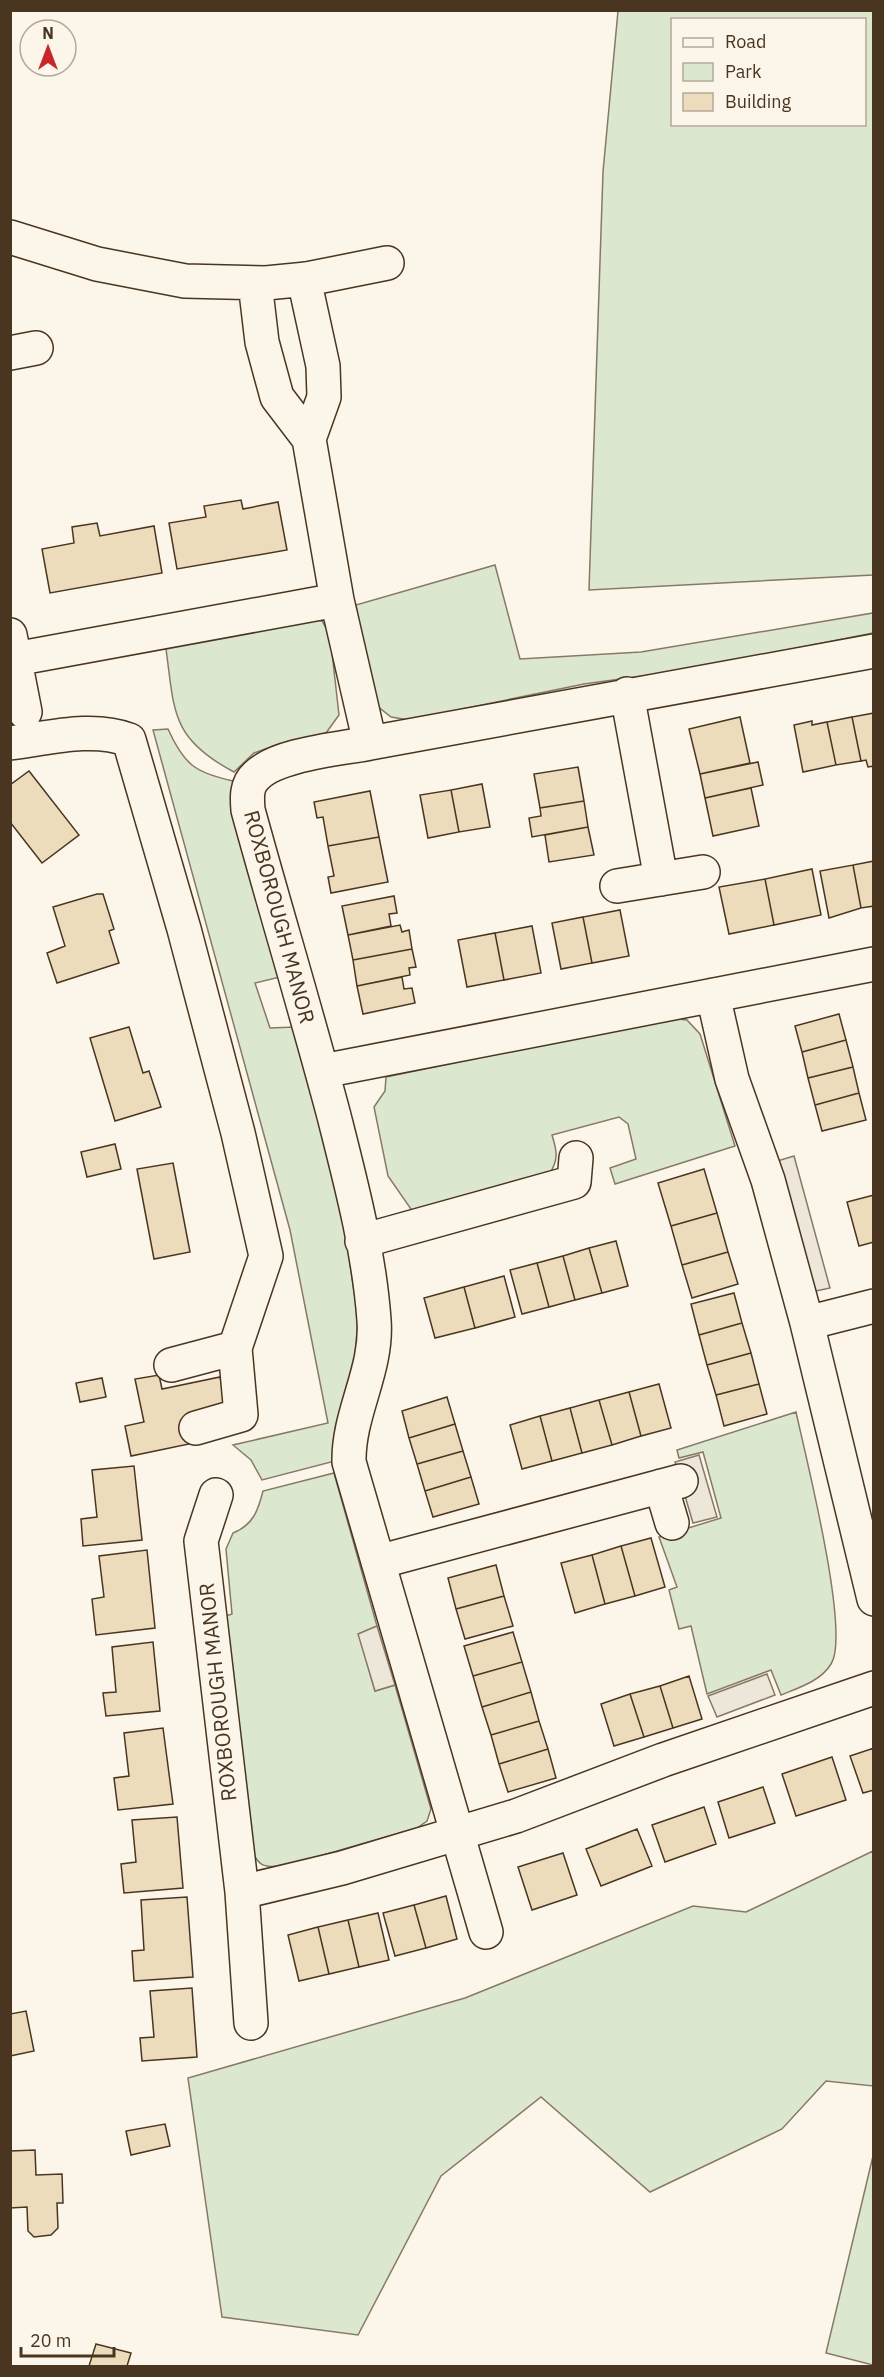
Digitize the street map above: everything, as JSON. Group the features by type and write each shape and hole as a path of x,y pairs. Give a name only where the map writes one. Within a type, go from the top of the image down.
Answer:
{"street":[{"path":"10,237 97,264 185,281 255,283 304,279 387,263"},
{"path":"304,279 323,366 324,397 309,439"},
{"path":"255,283 262,342 277,398 309,439 337,600 370,743"},
{"path":"25,712 13,647 337,600"},
{"name":"ROXBOROUGH MANOR","path":"486,1932 458,1832 397,1657 378,1562 349,1462 348,1437 370,1367 374,1322 362,1241 353,1190 322,1071 248,810 247,793 254,777 269,765 370,743 627,694 873,651"},
{"path":"627,694 661,879"},
{"path":"10,742 95,733 113,734 129,740 190,951 238,1133 266,1256 235,1348 241,1415 196,1428"},
{"path":"617,886 703,872"},
{"path":"322,1071 873,964"},
{"path":"713,995 732,1079 788,1229 807,1323 873,1599"},
{"path":"362,1241 574,1182 576,1158"},
{"path":"807,1323 873,1306"},
{"path":"171,1365 235,1348"},
{"path":"378,1562 671,1483 672,1523"},
{"name":"ROXBOROUGH MANOR","path":"216,1494 201,1541 242,1892 251,2023"},
{"path":"242,1892 342,1868 516,1816 663,1760 751,1717 873,1688"}],"green space":[{"path":"618,11 873,11 873,575 589,590 603,172"},
{"path":"495,565 520,659 641,652 873,613 873,633 686,670 584,684 409,720 391,717 371,701 356,605"},
{"path":"308,618 322,621 330,635 339,715 326,733 276,745 254,753 234,772 212,759 197,746 178,719 165,642"},
{"path":"168,729 180,751 193,766 209,775 233,781 233,809 280,977 255,983 270,1028 295,1027 341,1202 358,1318 354,1371 335,1429 335,1461 262,1480 251,1460 233,1445 328,1423 290,1230 153,730"},
{"path":"670,1018 687,1020 700,1034 735,1146 615,1184 610,1168 636,1159 628,1124 619,1117 552,1135 556,1155 549,1175 415,1215 388,1176 374,1107 385,1091 386,1077"},
{"path":"796,1412 831,1582 836,1646 831,1664 815,1679 781,1695 771,1670 707,1694 691,1626 679,1629 669,1590 677,1587 659,1537 721,1518 703,1452 679,1458 677,1450"},
{"path":"334,1473 377,1626 359,1634 375,1691 395,1685 431,1809 427,1821 417,1828 285,1866 271,1867 259,1862 250,1846 223,1617 232,1614 226,1549 233,1533 245,1526 254,1516 263,1491"},
{"path":"873,1851 873,2086 826,2081 782,2129 650,2192 541,2097 441,2176 358,2335 222,2317 188,2078 465,1998 693,1906 746,1912"},
{"path":"873,2156 873,2365 826,2353"}],"shaded area":[{"path":"794,1156 830,1288 811,1292 774,1162"},
{"path":"699,1455 717,1517 693,1523 675,1462"},
{"path":"377,1626 395,1685 375,1691 358,1634"},
{"path":"767,1674 775,1695 717,1717 708,1696"}],"building":[{"path":"241,500 243,509 278,502 287,550 177,569 169,523 206,517 204,506"},
{"path":"97,523 100,536 154,526 162,573 50,593 42,549 74,543 72,527"},
{"path":"874,713 874,766 868,767 866,760 861,761 852,717"},
{"path":"740,717 750,763 700,774 689,729"},
{"path":"852,717 861,761 836,765 827,722"},
{"path":"812,721 812,725 827,722 836,765 803,772 794,725"},
{"path":"758,762 763,785 705,798 700,774"},
{"path":"578,767 584,801 540,808 534,774"},
{"path":"29,771 79,835 42,863 10,822 10,785"},
{"path":"482,784 490,827 459,832 451,790"},
{"path":"751,788 759,826 713,836 705,798"},
{"path":"451,790 459,832 428,838 420,795"},
{"path":"370,791 379,837 328,846 323,817 317,818 314,802"},
{"path":"584,801 588,827 532,837 529,818 541,816 540,808"},
{"path":"588,827 594,855 549,862 545,835"},
{"path":"379,837 388,882 331,893 328,877 334,876 328,846"},
{"path":"874,861 874,906 861,908 853,865"},
{"path":"853,865 861,908 829,918 820,871"},
{"path":"812,869 821,915 774,925 765,879"},
{"path":"765,879 774,925 729,934 719,887"},
{"path":"103,894 114,929 109,931 119,963 57,983 47,953 65,946 53,907"},
{"path":"394,896 397,913 389,914 391,926 348,935 342,906"},
{"path":"620,910 629,956 592,963 583,917"},
{"path":"583,917 592,963 561,969 552,923"},
{"path":"400,925 402,932 409,930 412,949 353,960 348,935"},
{"path":"532,926 541,973 504,980 495,933"},
{"path":"495,933 504,980 467,987 458,940"},
{"path":"412,949 416,967 409,968 410,975 357,986 353,960"},
{"path":"402,977 404,989 412,988 415,1003 363,1014 357,986"},
{"path":"839,1014 846,1040 802,1052 795,1026"},
{"path":"129,1027 143,1073 149,1071 161,1107 115,1121 90,1038"},
{"path":"846,1040 853,1067 808,1078 802,1052"},
{"path":"853,1067 859,1093 815,1105 808,1078"},
{"path":"859,1093 866,1120 822,1131 815,1105"},
{"path":"115,1144 121,1169 87,1177 81,1152"},
{"path":"173,1163 190,1252 154,1259 137,1169"},
{"path":"704,1169 717,1213 671,1226 658,1183"},
{"path":"874,1195 874,1242 859,1246 847,1202"},
{"path":"717,1213 728,1252 682,1265 671,1226"},
{"path":"616,1241 628,1286 602,1293 589,1248"},
{"path":"589,1248 602,1293 575,1300 563,1256"},
{"path":"728,1252 738,1284 692,1298 682,1265"},
{"path":"563,1256 575,1300 549,1307 537,1263"},
{"path":"537,1263 549,1307 522,1314 510,1270"},
{"path":"504,1276 515,1317 475,1328 464,1287"},
{"path":"464,1287 475,1328 435,1338 424,1298"},
{"path":"734,1293 742,1323 699,1335 691,1304"},
{"path":"742,1323 751,1353 707,1365 699,1335"},
{"path":"751,1353 759,1384 716,1395 707,1365"},
{"path":"159,1375 162,1389 220,1377 227,1411 184,1420 189,1444 131,1456 125,1426 144,1422 135,1379"},
{"path":"102,1378 106,1397 80,1402 76,1383"},
{"path":"659,1384 671,1428 641,1436 629,1392"},
{"path":"759,1384 767,1414 724,1426 716,1395"},
{"path":"629,1392 641,1436 612,1445 599,1400"},
{"path":"447,1397 455,1424 409,1438 402,1411"},
{"path":"599,1400 612,1445 582,1453 570,1408"},
{"path":"570,1408 582,1453 552,1461 540,1416"},
{"path":"540,1416 552,1461 522,1469 510,1425"},
{"path":"455,1424 463,1451 417,1464 409,1438"},
{"path":"463,1451 471,1477 425,1491 417,1464"},
{"path":"134,1466 142,1540 83,1546 81,1519 97,1517 92,1470"},
{"path":"471,1477 479,1504 433,1517 425,1491"},
{"path":"651,1538 665,1587 635,1596 621,1546"},
{"path":"621,1546 635,1596 605,1604 592,1555"},
{"path":"147,1550 155,1628 96,1635 92,1599 104,1597 99,1556"},
{"path":"592,1555 605,1604 575,1613 561,1563"},
{"path":"496,1565 504,1596 456,1609 448,1578"},
{"path":"504,1596 513,1626 465,1639 456,1609"},
{"path":"513,1632 522,1662 473,1676 464,1646"},
{"path":"153,1642 160,1711 106,1716 103,1693 116,1692 112,1647"},
{"path":"522,1662 531,1692 482,1707 473,1676"},
{"path":"689,1676 702,1719 673,1728 660,1686"},
{"path":"660,1686 673,1728 644,1737 630,1694"},
{"path":"531,1692 539,1721 491,1735 482,1707"},
{"path":"630,1694 644,1737 614,1746 601,1704"},
{"path":"539,1721 548,1749 499,1764 491,1735"},
{"path":"163,1728 173,1804 118,1810 114,1778 129,1776 124,1733"},
{"path":"874,1748 874,1790 863,1793 850,1756"},
{"path":"548,1749 556,1778 508,1792 499,1764"},
{"path":"832,1757 846,1800 796,1816 782,1774"},
{"path":"763,1787 775,1823 729,1838 718,1802"},
{"path":"704,1807 716,1844 665,1862 652,1825"},
{"path":"177,1817 183,1888 124,1893 121,1864 136,1862 132,1820"},
{"path":"637,1829 652,1866 601,1886 586,1849"},
{"path":"563,1853 577,1895 532,1910 518,1867"},
{"path":"446,1896 457,1939 426,1948 414,1905"},
{"path":"187,1897 193,1977 134,1981 132,1951 144,1950 141,1900"},
{"path":"414,1905 426,1948 395,1956 383,1913"},
{"path":"378,1913 389,1960 359,1967 348,1920"},
{"path":"348,1920 359,1967 329,1974 318,1927"},
{"path":"318,1927 329,1974 299,1981 288,1935"},
{"path":"192,1988 197,2057 142,2061 140,2038 154,2037 150,1991"},
{"path":"26,2011 34,2051 10,2056 10,2014"},
{"path":"165,2124 170,2146 131,2155 126,2131"},
{"path":"35,2150 36,2175 62,2174 63,2203 57,2203 58,2228 51,2235 34,2237 28,2231 27,2207 10,2208 10,2151"},
{"path":"96,2344 131,2353 127,2366 89,2366"}]}
